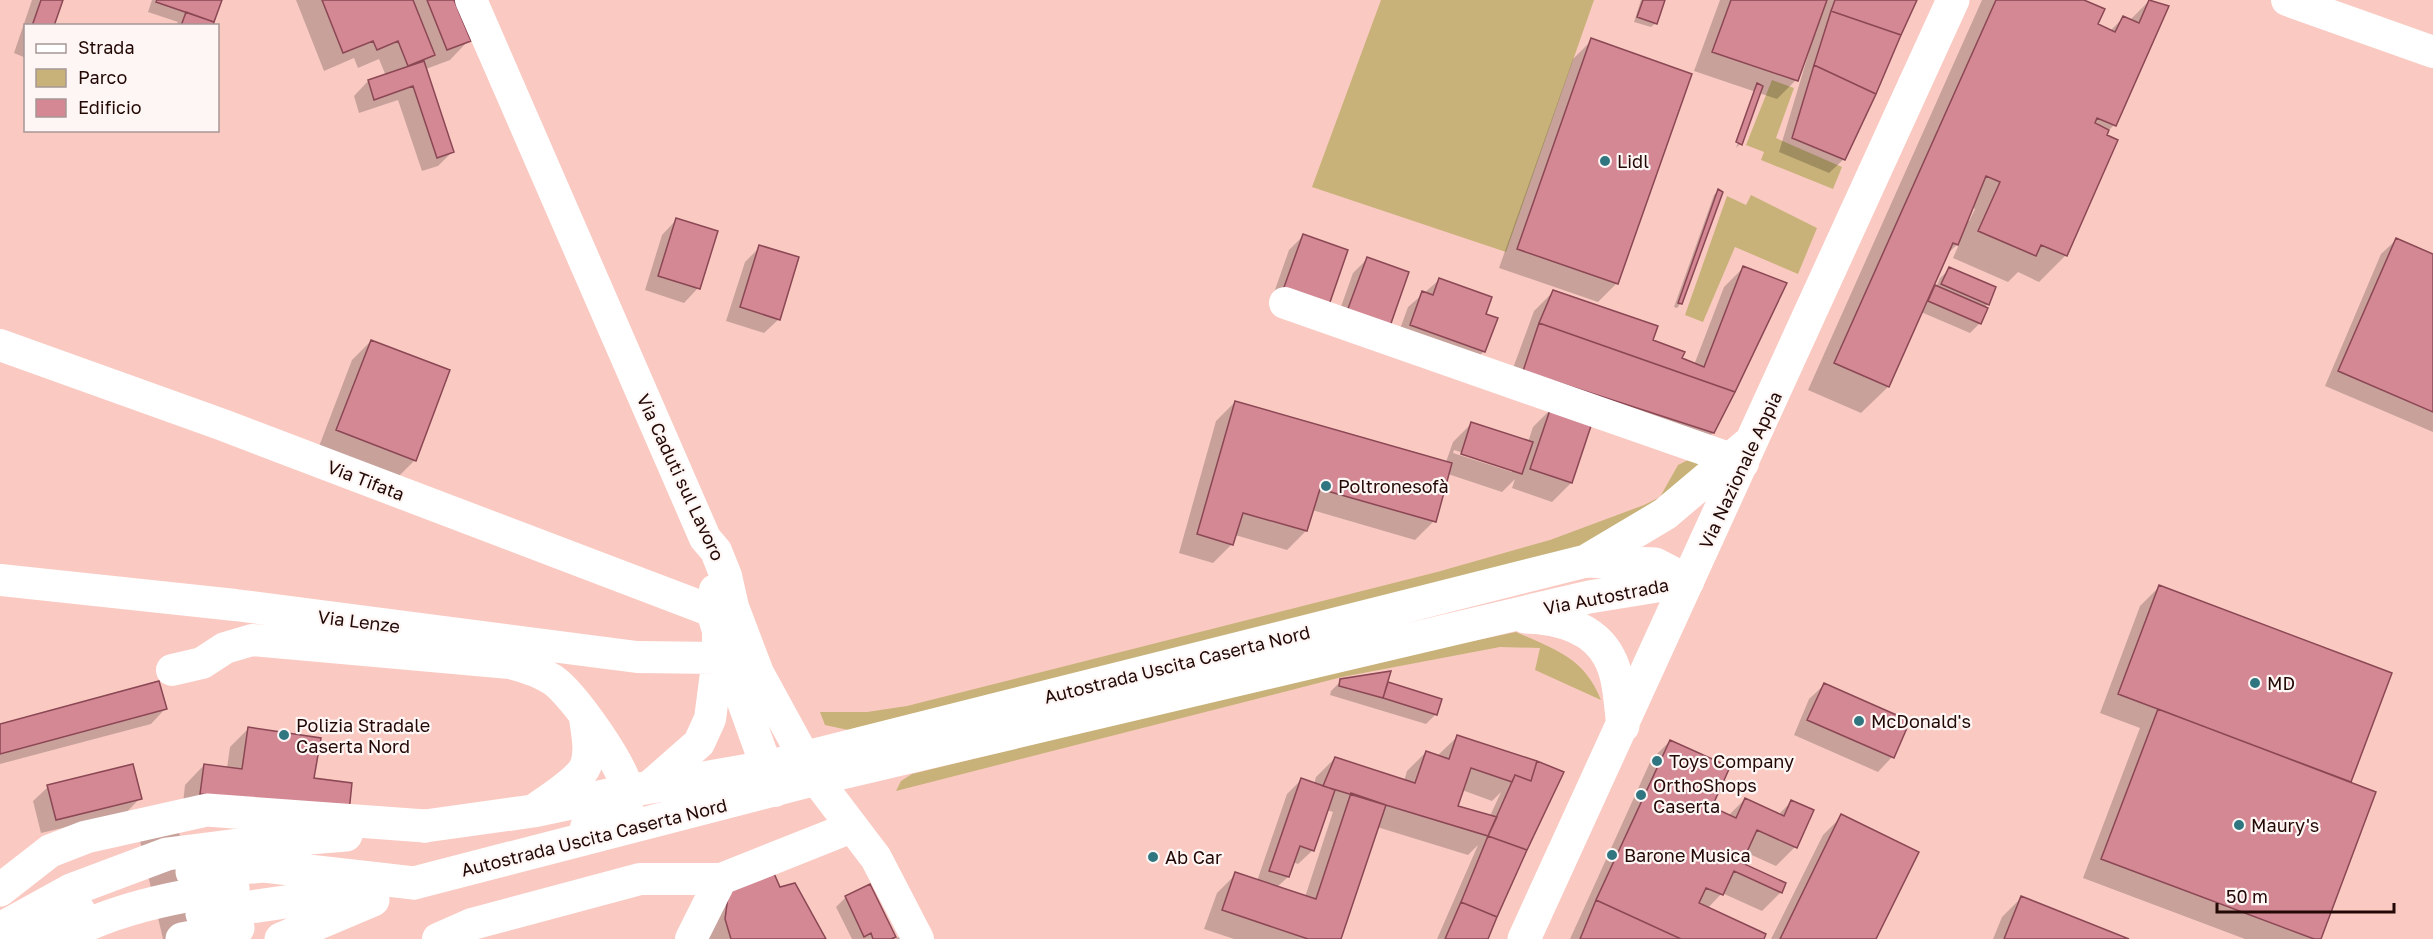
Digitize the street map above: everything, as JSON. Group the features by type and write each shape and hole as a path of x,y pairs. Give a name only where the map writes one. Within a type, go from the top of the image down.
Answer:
{"main road":[{"name":"Via Nazionale Appia","path":"1524,939 1623,726 1743,453 1953,0"},
{"path":"1586,561 1665,514 1743,453"},
{"name":"Via Autostrada","path":"1586,561 1655,564 1688,581"},
{"name":"Autostrada Uscita Caserta Nord","path":"414,883 649,824 786,767 1586,561"},
{"name":"Via Autostrada","path":"1506,616 1629,589 1688,581"},
{"name":"Via Autostrada","path":"1506,616 1546,618 1587,631 1609,657 1615,674 1623,726"},
{"name":"Autostrada Uscita Caserta Nord","path":"424,825 533,811 639,789 786,767 1506,616"},
{"path":"0,890 50,851 86,837 207,810 424,825"},
{"path":"0,911 68,869 163,838 252,824 424,825"},
{"path":"0,929 70,890 167,854 424,825"},
{"path":"31,939 74,912 172,874 264,866 414,883"},
{"path":"58,939 82,925 177,897 265,884 414,883"},
{"path":"107,939 181,918 414,883"},
{"path":"182,939 269,922 414,883"},
{"path":"281,939 414,883"},
{"path":"317,939 414,883"},
{"path":"338,939 414,883"}],"street":[{"name":"Via Caduti sul Lavoro","path":"471,0 705,538 716,551 726,576 729,643 786,767 852,827 876,858 918,939"},
{"path":"2287,0 2433,52"},
{"path":"1285,303 1743,453"},
{"name":"Via Tifata","path":"0,345 223,425 729,643"},
{"name":"Via Lenze","path":"0,580 235,605 637,657 729,643"},
{"path":"172,670 202,663 225,648 252,640 510,663 532,668 554,681 571,696 614,760 639,789 626,810 615,821 428,863 414,883"},
{"path":"729,643 786,767"},
{"name":"Autostrada Uscita Caserta Nord","path":"639,789 699,743 710,719 729,643"},
{"path":"533,811 579,776 586,765 589,745 585,717"},
{"path":"438,939 472,924 640,879 721,879 852,827"},
{"path":"690,939 721,879"}],"green space":[{"path":"1381,0 1594,0 1506,252 1312,187"},
{"path":"1772,80 1794,88 1776,138 1842,167 1833,189 1761,160 1764,152 1746,145"},
{"path":"1751,195 1817,228 1798,274 1735,247 1703,322 1685,315 1727,196 1746,205"},
{"path":"1688,460 1702,464 1680,488 1576,550 862,733 825,725 820,712 867,712 907,706 1437,572 1550,540 1660,497 1678,465"},
{"path":"1516,632 1556,650 1577,664 1594,685 1601,700 1535,670 1540,648 1500,647 1342,677 896,791 901,781 912,774 1343,668"}],"building":[{"path":"41,0 63,0 55,24 33,24"},
{"path":"157,0 222,0 214,22 156,2"},
{"path":"322,0 413,0 435,55 408,66 398,41 377,50 373,41 343,53"},
{"path":"427,0 454,0 471,41 447,50"},
{"path":"1643,0 1665,0 1657,24 1637,17"},
{"path":"1731,0 1827,0 1798,81 1712,52"},
{"path":"1835,0 1917,0 1901,35 1831,11"},
{"path":"1996,0 2084,0 2105,9 2098,24 2115,32 2123,16 2139,23 2149,0 2169,6 2116,126 2097,118 2095,123 2109,130 2107,135 2118,140 2067,256 2041,245 2036,256 1978,231 2000,182 1986,176 1958,245 1953,243 1889,387 1834,363"},
{"path":"1831,11 1901,35 1876,94 1814,65"},
{"path":"186,12 214,22 214,24 182,24"},
{"name":"Lidl","path":"1591,38 1692,74 1618,284 1517,249"},
{"path":"424,61 454,152 437,158 413,86 374,100 368,80"},
{"path":"1814,65 1876,94 1845,160 1792,138"},
{"path":"1757,83 1763,86 1742,145 1736,142"},
{"path":"1718,189 1723,192 1682,304 1678,303"},
{"path":"676,218 718,231 700,289 658,276"},
{"path":"1303,234 1348,250 1329,305 1283,290"},
{"path":"2396,238 2433,254 2433,412 2338,371"},
{"path":"759,245 799,257 780,320 740,307"},
{"path":"1367,257 1409,272 1389,329 1346,314"},
{"path":"1743,266 1787,283 1735,392 1539,323 1553,290 1658,326 1653,340 1685,352 1682,358 1704,367"},
{"path":"1949,267 1996,287 1989,305 1941,284"},
{"path":"1439,278 1492,297 1486,314 1498,318 1485,352 1410,325 1422,291 1433,295"},
{"path":"1935,285 1988,308 1981,324 1928,301"},
{"path":"1539,323 1735,392 1714,433 1523,371"},
{"path":"371,340 450,370 416,461 336,430"},
{"path":"1235,401 1452,463 1436,522 1320,489 1307,531 1243,513 1233,545 1197,534"},
{"path":"1551,407 1593,420 1572,483 1530,469"},
{"path":"1471,422 1533,442 1522,474 1461,454"},
{"name":"MD","path":"2159,585 2392,673 2351,782 2118,694"},
{"path":"1391,671 1383,698 1339,686 1340,679"},
{"path":"159,681 167,709 0,754 0,724"},
{"path":"1388,682 1442,699 1437,715 1383,698"},
{"name":"McDonald's","path":"1824,683 1910,721 1894,758 1807,720"},
{"name":"Maury's","path":"2158,709 2376,792 2321,939 2314,939 2101,859"},
{"path":"248,727 321,738 314,778 352,783 349,812 200,794 204,764 242,769"},
{"path":"1457,735 1537,761 1531,781 1515,775 1512,782 1471,768 1458,806 1497,817 1488,836 1323,786 1335,757 1415,783 1426,751 1449,759"},
{"path":"1670,740 1730,767 1712,807 1736,818 1745,798 1784,816 1791,800 1814,810 1797,848 1757,830 1742,863 1786,883 1782,893 1734,871 1723,895 1706,888 1699,903 1766,934 1764,939 1681,939 1596,900"},
{"path":"1537,761 1564,772 1527,850 1488,836 1515,775 1531,781"},
{"path":"133,764 142,799 56,820 47,785"},
{"path":"1301,778 1335,790 1314,851 1300,846 1289,877 1269,871"},
{"path":"1351,793 1386,805 1341,939 1308,939 1222,910 1235,872 1316,899"},
{"path":"1841,814 1919,852 1876,939 1780,939"},
{"path":"1488,836 1527,850 1497,917 1461,902"},
{"path":"773,871 780,887 795,883 826,939 731,939 725,919 729,889"},
{"path":"870,884 896,937 873,939 871,933 864,937 845,896"},
{"path":"2021,896 2129,939 2004,939"},
{"path":"1596,900 1681,939 1580,939"},
{"path":"1461,902 1497,917 1488,939 1445,939"}],"place":[{"name":"Lidl","path":"1605,161"},
{"name":"Poltronesofà","path":"1326,486"},
{"name":"MD","path":"2255,683"},
{"name":"McDonald's","path":"1859,721"},
{"name":"Polizia Stradale Caserta Nord","path":"284,735"},
{"name":"Toys Company","path":"1657,761"},
{"name":"OrthoShops Caserta","path":"1641,795"},
{"name":"Maury's","path":"2239,825"},
{"name":"Barone Musica","path":"1612,855"},
{"name":"Ab Car","path":"1153,857"}]}
